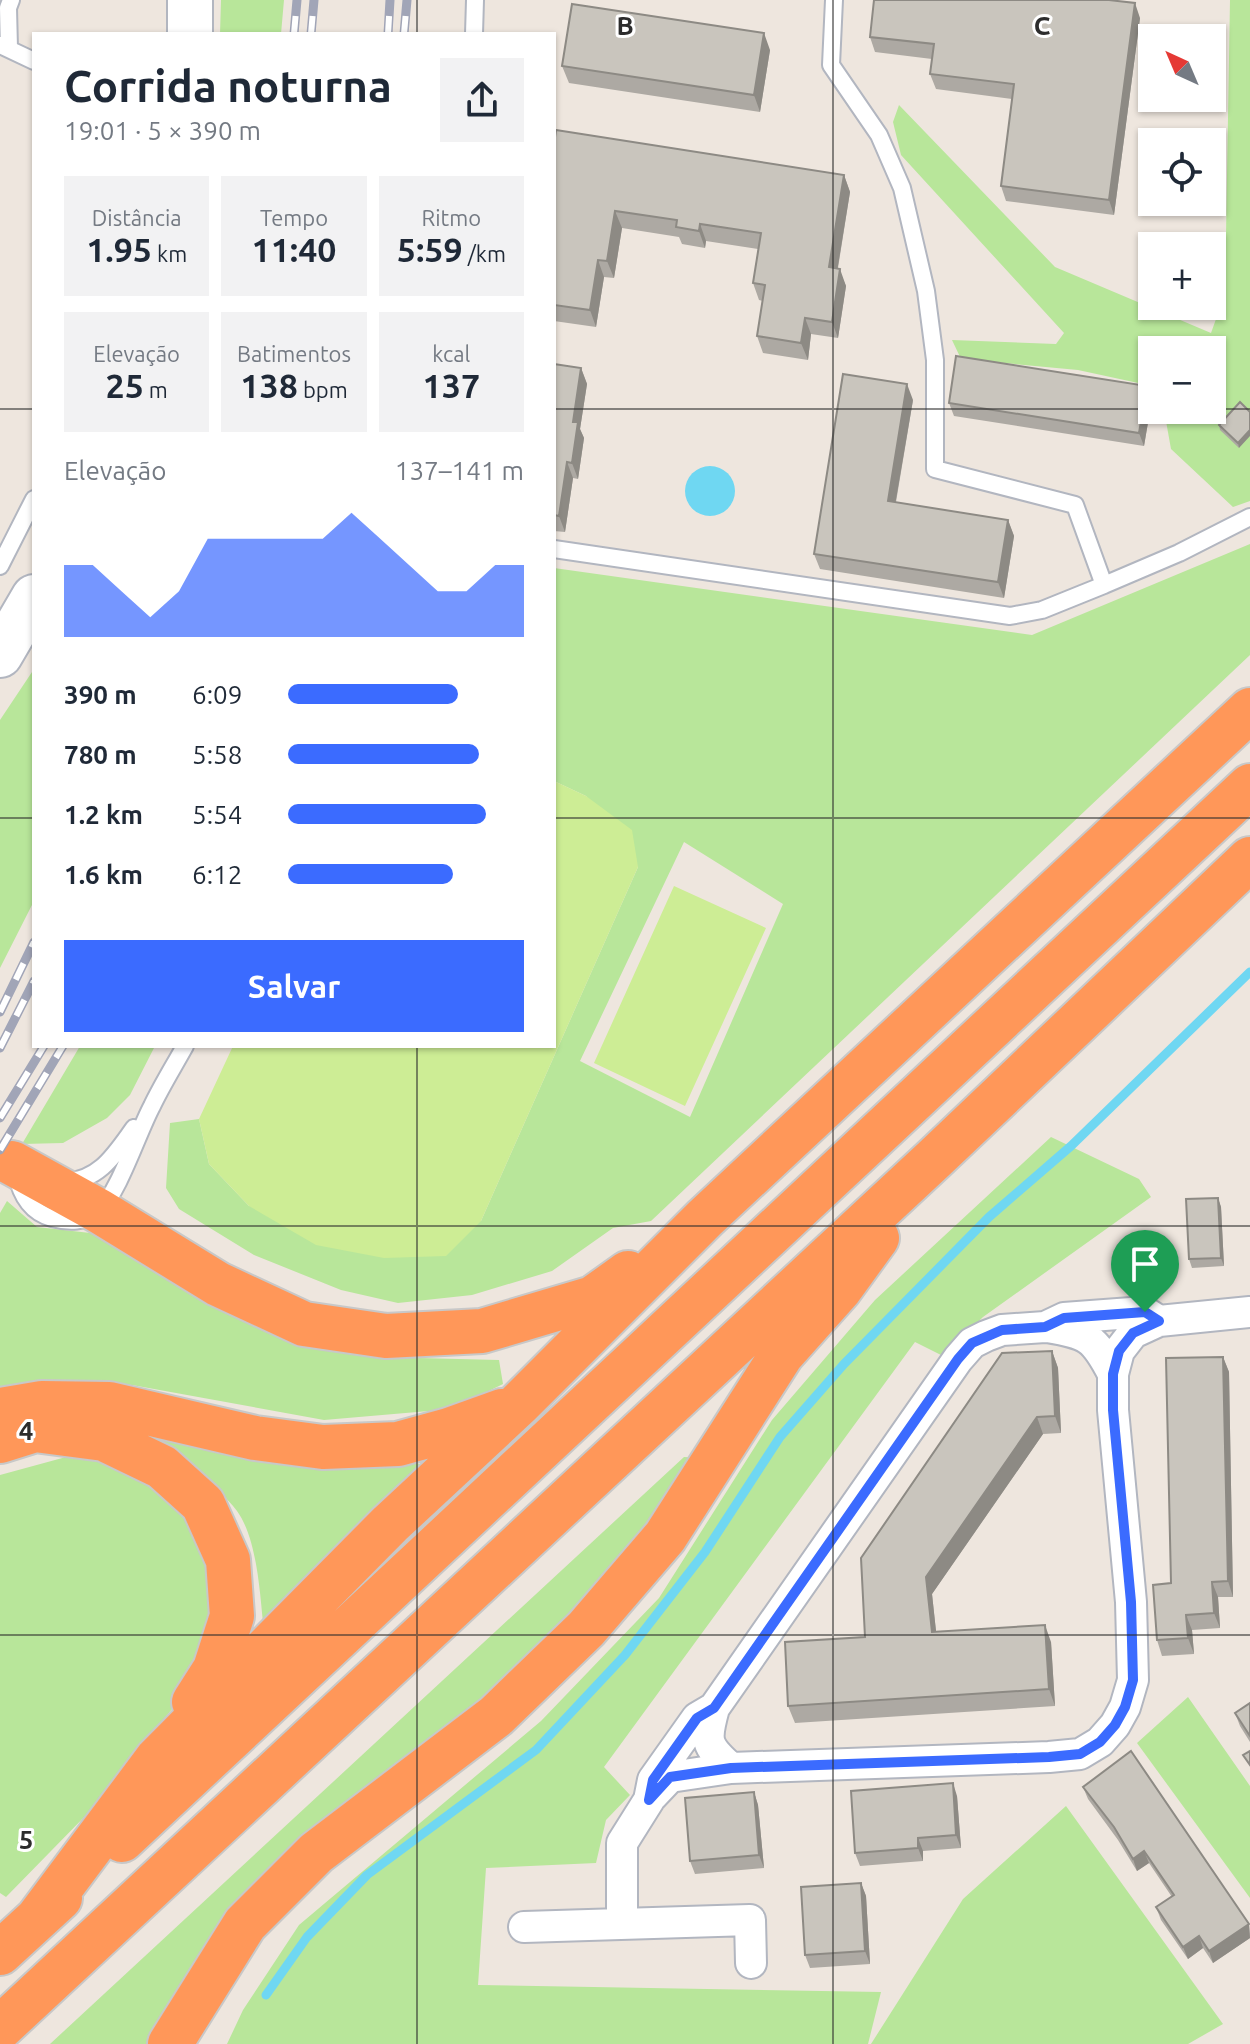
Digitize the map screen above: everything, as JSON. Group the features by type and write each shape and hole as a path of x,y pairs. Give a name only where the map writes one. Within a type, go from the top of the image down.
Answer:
{"highway":[{"path":"157,1759 390,1524 519,1404 705,1218 1250,710"},
{"path":"0,1953 1250,786"},
{"path":"0,2028 933,1160 1250,859"},
{"path":"170,2044 245,1924 316,1853 496,1716 586,1629 665,1537 782,1354 840,1289 933,1160"},
{"path":"23,1169 108,1197 136,1234 218,1284 304,1324 386,1336 482,1331 593,1298 705,1218"},
{"path":"0,1410 42,1403 109,1404 255,1438 323,1447 398,1444 449,1430 519,1404"},
{"path":"0,1441 35,1430 104,1439 162,1467 203,1504 228,1560 232,1616 215,1669 157,1759 38,1918"}],"street":[{"path":"190,0 190,32"},
{"path":"0,655 32,600"},
{"path":"1045,1327 1064,1318 1145,1312 1159,1321"},
{"path":"622,1923 622,1843 649,1800 670,1777 731,1768 1049,1757 1080,1754 1100,1742 1125,1707 1133,1680 1131,1602 1113,1410 1113,1374 1119,1351 1133,1333 1159,1321 1250,1312"},
{"path":"731,1768 714,1753 707,1735 714,1708 972,1343 1002,1330 1045,1327 1078,1333 1099,1347 1113,1374"},
{"path":"649,1800 653,1780 697,1718 714,1708"},
{"path":"524,1927 750,1920 751,1963"}],"lane":[{"path":"474,32 475,0"},
{"path":"834,0 831,65 879,135 902,188 926,291 935,360 935,469 1075,505 1104,585"},
{"path":"6,6 4,47 32,60"},
{"path":"0,566 32,503"},
{"path":"556,549 1010,616 1042,610 1104,585 1179,553 1250,517"},
{"path":"108,1197 152,1105 184,1048"},
{"path":"23,1169 80,1181 104,1168 152,1105"}],"green space":[{"path":"221,0 284,0 281,32 220,32"},
{"path":"1230,0 1250,0 1250,501 1233,507 1171,449 1167,424 1226,424 1226,336 1138,336 1138,383 1078,370 961,359 952,340 1056,344 1064,333 901,155 893,122 899,105 1055,267 1138,302 1138,320 1180,320 1211,333 1216,320 1226,320"},
{"path":"1250,544 1250,655 651,1221 613,1228 552,1271 472,1295 398,1303 341,1290 254,1255 179,1209 166,1188 170,1123 199,1119 209,1164 249,1206 481,1221 638,867 586,796 556,782 556,568 1032,635","holes":["684,842 783,904 690,1117 580,1061"]},
{"path":"32,672 32,905 0,968 0,720"},
{"path":"556,782 586,796 632,830 638,867 481,1221 446,1256 384,1258 316,1245 249,1206 209,1164 199,1119 232,1048 556,1048"},
{"path":"674,886 766,928 685,1106 594,1063"},
{"path":"79,1048 154,1048 130,1095 107,1118 63,1143 22,1144"},
{"path":"1051,1137 1139,1179 1151,1197 983,1317 943,1356 915,1342 604,1767 630,1795 606,1820 596,1863 486,1868 478,1985 881,1992 868,2044 227,2044 243,2010 299,1925 541,1721 659,1598 772,1420 875,1300"},
{"path":"7,1201 37,1227 108,1235 334,1348 378,1357 499,1360 503,1384 452,1409 324,1420 132,1385 42,1380 0,1389 0,1213"},
{"path":"157,1426 400,1459 432,1467 264,1632 257,1569 244,1523 219,1492 155,1445"},
{"path":"66,1457 105,1462 142,1476 184,1508 219,1597 203,1670 95,1806 6,1897 0,1893 0,1475"},
{"path":"684,1457 704,1458 589,1612 155,2044 50,2044"},
{"path":"1188,1697 1250,1786 1250,1898 1137,1743"},
{"path":"1066,1806 1223,2024 1188,2044 871,2044 963,1899"}],"water":[{"path":"710,466 727,474 735,491 727,508 710,516 693,508 685,491 693,474"}],"building":[{"path":"874,0 1109,0 1135,3 1109,200 1001,186 1014,84 930,74 934,44 870,37"},
{"path":"572,4 764,33 754,95 562,66"},
{"path":"556,130 844,175 829,267 840,269 832,322 805,318 801,343 757,336 765,285 753,283 761,233 700,224 699,231 676,227 677,220 615,211 607,261 598,260 590,310 556,305"},
{"path":"956,356 1138,385 1138,424 1141,424 1139,433 949,403"},
{"path":"556,364 581,368 573,422 578,422 572,463 567,462 559,516 556,515"},
{"path":"843,374 907,384 888,501 1008,520 998,582 814,554"},
{"path":"1240,402 1250,412 1250,430 1238,443 1219,425 1226,424 1226,417"},
{"path":"1218,1198 1221,1258 1189,1259 1186,1199"},
{"path":"1052,1351 1055,1416 1037,1417 926,1577 932,1632 1045,1625 1049,1689 788,1706 785,1642 865,1637 861,1558 1002,1353"},
{"path":"1223,1357 1228,1581 1212,1582 1214,1613 1186,1615 1188,1638 1157,1640 1153,1585 1171,1583 1166,1358"},
{"path":"1250,1703 1250,1736 1235,1713"},
{"path":"1131,1751 1249,1924 1209,1951 1199,1936 1183,1947 1156,1907 1174,1895 1144,1851 1133,1859 1114,1827 1083,1787"},
{"path":"1250,1751 1250,1765 1243,1755"},
{"path":"953,1783 956,1835 918,1838 918,1848 855,1853 851,1791"},
{"path":"754,1792 759,1855 690,1861 685,1798"},
{"path":"861,1883 865,1951 805,1955 801,1887"}],"waterway":[{"path":"266,1995 307,1937 367,1875 536,1750 625,1655 705,1552 780,1437 844,1364 989,1217 1071,1146 1250,972"}],"railway":[{"path":"294,32 297,0"},
{"path":"311,32 314,0"},
{"path":"388,32 390,0"},
{"path":"404,32 407,0"},
{"path":"0,1012 32,946"},
{"path":"0,1048 32,985"},
{"path":"0,1118 43,1048"},
{"path":"0,1150 62,1048"}],"route":[{"path":"1145,1312 1159,1321 1133,1333 1119,1351 1113,1374 1113,1410 1131,1602 1133,1680 1125,1707 1100,1742 1080,1754 1049,1757 731,1768 670,1777 649,1800 653,1780 697,1718 714,1708 972,1343 1002,1330 1045,1327 1064,1318 1145,1312"}]}
